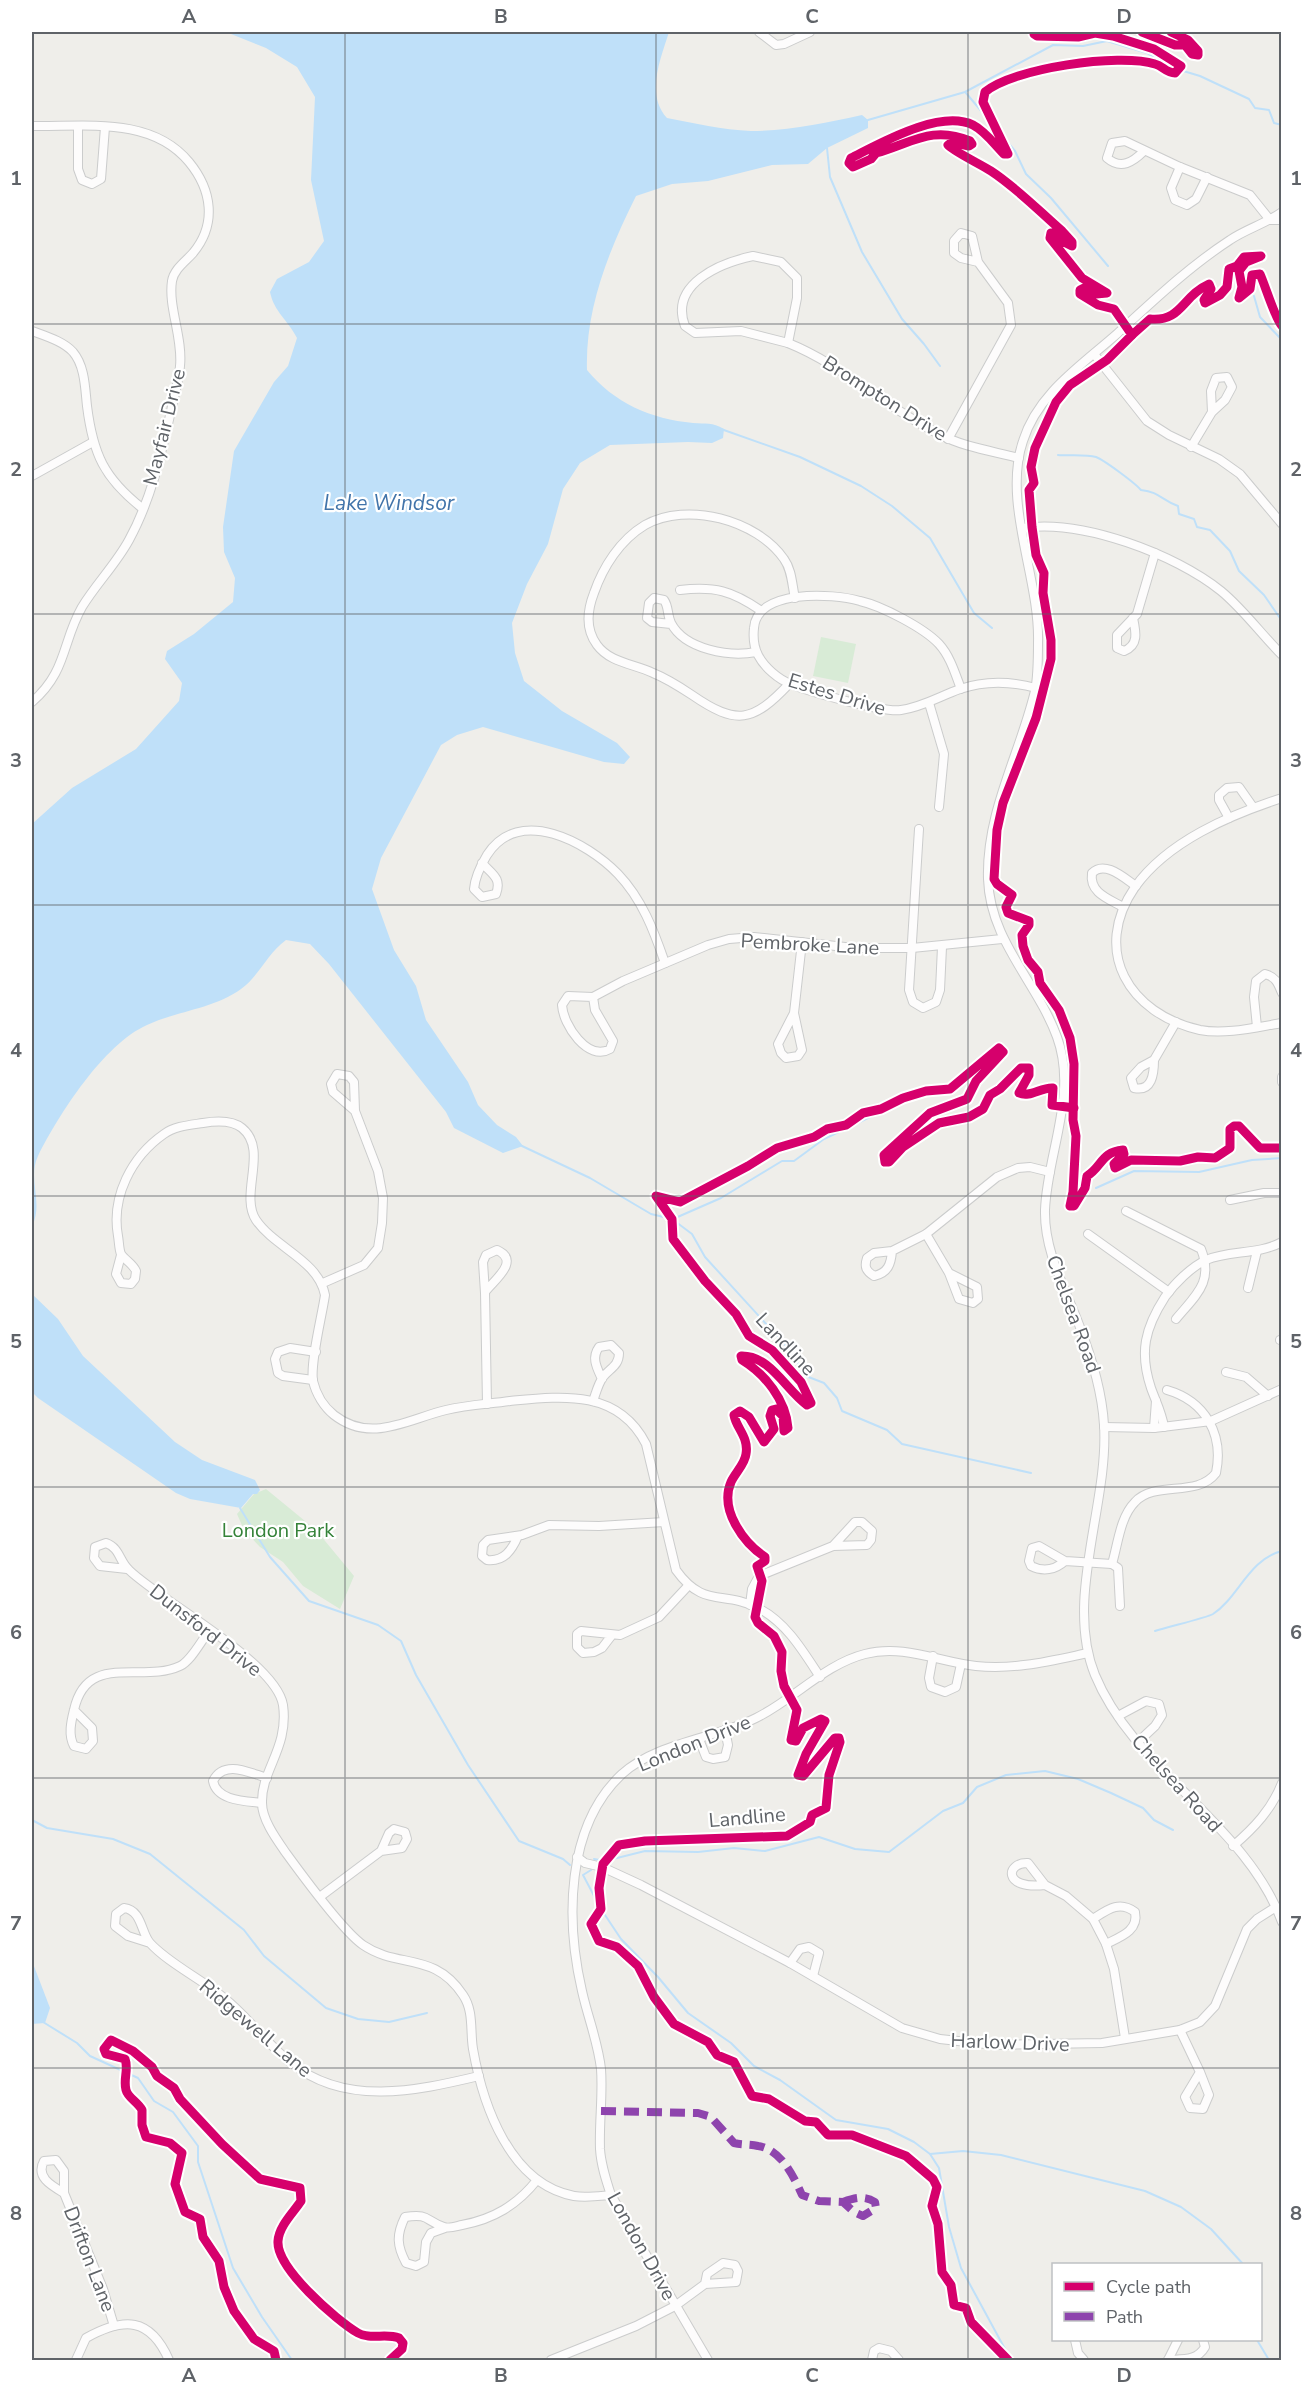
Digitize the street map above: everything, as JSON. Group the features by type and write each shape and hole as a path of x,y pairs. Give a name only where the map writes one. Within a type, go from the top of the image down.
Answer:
{"street":[{"path":"759,32 776,45 784,44 810,32"},
{"name":"Mayfair Drive","path":"32,126 136,129 174,146 191,164 204,190 211,216 203,239 178,267 172,280 181,348 180,369 158,469 129,539 81,609 66,653 56,672 42,693 32,702"},
{"path":"78,126 78,169 82,180 92,184 101,179 104,169 105,127"},
{"path":"1144,151 1132,162 1124,164 1117,164 1107,158 1108,147 1117,140 1125,141 1179,167 1250,195 1270,220 1281,220"},
{"path":"1179,167 1172,188 1175,200 1187,205 1196,200 1207,177"},
{"name":"Chelsea Road","path":"1281,212 1224,244 1164,291 1055,387 1036,412 1024,437 1018,458 1018,502 1038,636 1036,688 993,826 988,876 991,906 1002,939 1057,1037 1062,1058 1062,1107 1045,1211 1048,1238 1054,1263 1090,1354 1098,1385 1104,1427 1085,1605 1088,1653 1100,1686 1118,1716 1262,1881 1281,1922"},
{"name":"Brompton Drive","path":"788,343 798,288 797,278 781,262 753,256 710,271 691,287 682,306 681,318 685,326 695,333 741,331 761,334 788,343 831,364 896,408 948,439 1018,458"},
{"path":"948,439 1011,326 1008,303 978,262"},
{"path":"32,332 55,340 72,352 81,366 93,442 109,478 142,508"},
{"path":"1094,354 1147,421 1191,447 1219,459 1240,474 1281,524"},
{"path":"1191,447 1212,412"},
{"path":"32,476 93,442"},
{"path":"789,684 759,713 745,716 716,710 676,683 604,654 591,635 589,607 597,583 620,547 644,525 678,515 719,519 752,531 766,540 785,560 790,570 795,598"},
{"path":"1023,528 1050,525 1080,528 1155,553 1221,591 1281,655"},
{"path":"1134,618 1149,579 1155,553"},
{"path":"680,590 721,590 737,594 760,610"},
{"path":"671,624 689,640 713,650 738,655 756,652 754,622 760,610 767,604 795,598 845,597 886,611 930,635 948,656 961,688"},
{"name":"Estes Drive","path":"756,652 763,664 789,684 885,711 902,710 928,703 961,688 986,682 1013,682 1036,688"},
{"path":"928,703 944,754 939,807"},
{"path":"1229,818 1219,800 1219,795 1227,788 1239,787 1253,807"},
{"path":"1281,798 1229,818 1176,847 1136,886 1123,907 1115,942 1122,973 1137,996 1176,1023 1202,1030 1257,1027 1281,1023"},
{"path":"919,829 910,996 913,1002 923,1008 936,1002 940,990 942,947"},
{"path":"482,863 498,842 516,831 552,834 586,848 611,867 633,891 653,927 665,963"},
{"path":"1123,907 1098,893 1092,882 1092,873 1099,869 1111,870 1136,886"},
{"name":"Pembroke Lane","path":"593,997 595,1010 613,1041 610,1049 600,1053 594,1052 583,1044 562,1013 563,1000 568,996 593,997 665,963 729,939 754,937 854,948 912,948 942,947 1002,939"},
{"path":"794,1013 778,1044 781,1053 786,1058 798,1056 802,1050 794,1013 802,942"},
{"path":"1257,1027 1254,997 1256,981 1265,974 1272,976 1277,981 1281,993"},
{"path":"1154,1060 1176,1023"},
{"path":"322,1283 364,1265 378,1248 383,1198 378,1171 355,1111 354,1082 349,1076 337,1074 331,1084 333,1092 355,1111"},
{"path":"1281,1077 1281,1082"},
{"path":"121,1255 117,1227 117,1201 124,1181 136,1163 164,1133 174,1128 213,1121 242,1127 252,1144 251,1200 254,1217 267,1233 315,1272 322,1283 325,1295 313,1380 325,1407 349,1425 367,1430 388,1429 447,1409 573,1396 618,1411 637,1427 651,1461 676,1570 687,1586 714,1599 750,1605 778,1621 820,1677"},
{"path":"892,1251 926,1234 997,1177 1018,1168 1030,1167 1050,1172"},
{"path":"1230,1200 1264,1193 1281,1193"},
{"path":"1126,1211 1189,1240 1201,1248 1206,1260 1205,1281 1202,1288 1176,1319"},
{"path":"926,1234 949,1273"},
{"path":"1088,1234 1169,1292"},
{"path":"1164,1427 1145,1358 1145,1339 1153,1317 1169,1292 1206,1260 1257,1251 1281,1242"},
{"path":"485,1293 507,1268 508,1260 504,1253 498,1250 486,1255 483,1262 487,1404"},
{"path":"1248,1288 1257,1251"},
{"path":"313,1380 283,1376 278,1372 275,1359 278,1352 290,1347 316,1352"},
{"path":"1226,1372 1246,1377 1268,1396"},
{"path":"593,1401 602,1378"},
{"path":"1104,1427 1154,1428 1211,1420 1281,1389"},
{"path":"1112,1564 1125,1518 1135,1501 1152,1493 1205,1484 1216,1473 1216,1436 1211,1420 1202,1409 1181,1394 1167,1390"},
{"path":"1154,1428 1156,1401"},
{"path":"518,1536 513,1548 501,1559 487,1560 483,1556 483,1545 488,1540 518,1536 549,1525 664,1522"},
{"path":"750,1605 752,1589 759,1576 833,1546 867,1545 871,1540 872,1531 862,1522 855,1522 833,1546"},
{"name":"Dunsford Drive","path":"127,1569 100,1566 94,1558 95,1547 106,1543 113,1546 127,1569 244,1655 266,1675 280,1694 284,1733 267,1778 262,1803"},
{"path":"1065,1561 1112,1564 1118,1568 1120,1606"},
{"path":"612,1635 594,1652 583,1653 575,1641 581,1631 620,1635 659,1617 687,1586"},
{"path":"74,1710 92,1728 93,1741 86,1749 74,1746 70,1739 74,1710 77,1698 94,1678 109,1673 161,1672 182,1665 209,1631"},
{"name":"London Drive","path":"708,2361 611,2195 600,2150 601,2072 597,2042 582,1992 571,1912 577,1857 598,1806 623,1774 643,1761 725,1731 771,1711 844,1662 865,1654 893,1650 933,1656 961,1664 1008,1668 1035,1665 1088,1653"},
{"path":"933,1656 929,1683 931,1687 945,1692 956,1686 961,1664"},
{"path":"1118,1716 1146,1701 1159,1704 1162,1715 1155,1726 1139,1741"},
{"path":"699,1739 706,1757 713,1759 724,1757 728,1745 725,1731"},
{"path":"267,1778 233,1768 221,1772 213,1781 218,1792 228,1798 262,1803 267,1819 286,1852 362,1944 375,1951 426,1964 447,1976 464,1996 470,2010 472,2047 479,2076 505,2142 520,2164 537,2181 575,2196 611,2195"},
{"path":"1233,1846 1254,1828 1279,1798 1281,1783"},
{"path":"321,1896 381,1851"},
{"name":"Harlow Drive","path":"577,1857 585,1863 602,1867 641,1885 790,1963 903,2028 940,2039 994,2045 1044,2046 1102,2043 1180,2030 1200,2022 1215,2006 1247,1929 1257,1919 1276,1907"},
{"path":"1045,1885 1066,1896 1093,1919 1106,1944 1114,1969 1125,2038"},
{"path":"1093,1919 1112,1907 1124,1907 1135,1912 1136,1922 1131,1930 1106,1944"},
{"name":"Ridgewell Lane","path":"150,1943 136,1914 124,1908 116,1914 115,1926 120,1932 150,1943 225,1998 290,2062 314,2079 353,2090 382,2093 428,2088 479,2076"},
{"path":"790,1963 800,1949 809,1947 819,1953 813,1976"},
{"path":"1180,2030 1200,2072 1209,2095 1203,2109 1195,2110 1190,2108 1185,2097 1200,2072"},
{"path":"445,2228 420,2215 405,2217 399,2230 398,2248 406,2263 416,2266 424,2262 426,2242 431,2233 477,2222 504,2211 522,2199 537,2181"},
{"name":"Drifton Lane","path":"64,2193 103,2289 114,2326"},
{"path":"551,2361 636,2326 675,2306 705,2284"},
{"path":"76,2361 86,2338 126,2323 139,2325 151,2332 160,2341 170,2361"},
{"path":"1075,2341 1078,2353 1084,2361"},
{"path":"1178,2341 1168,2360 1193,2359 1201,2355 1205,2347 1203,2341"},
{"path":"872,2361 874,2351 879,2348 891,2351 899,2361"}],"green space":[{"path":"821,637 856,644 848,683 813,676"},
{"name":"London Park","path":"266,1489 316,1530 354,1576 340,1609 303,1586 283,1562 260,1547 244,1530 237,1514 254,1494"}],"water":[{"name":"Lake Windsor","path":"226,32 669,32 659,64 656,87 660,108 667,118 719,128 765,131 821,124 862,115 868,120 868,128 827,148 808,164 772,165 708,181 672,184 636,196 601,280 590,325 587,370 609,392 634,407 663,418 716,425 724,429 723,438 712,443 610,445 580,463 563,489 548,544 527,584 512,623 515,653 524,681 562,711 617,743 630,757 624,764 604,762 483,727 457,735 441,745 381,858 372,889 394,950 416,986 426,1020 468,1082 478,1105 497,1125 516,1137 523,1146 503,1153 454,1128 446,1112 329,964 310,944 286,940 241,989 219,1001 147,1025 131,1034 99,1064 70,1101 38,1156 34,1173 36,1209 32,1226 32,824 72,788 136,749 179,701 182,683 165,659 167,651 194,634 233,602 235,578 224,552 223,527 234,451 274,382 288,366 297,338 278,311 270,292 277,279 309,262 324,241 311,180 315,97 297,67 266,48"},
{"path":"32,1294 58,1319 83,1356 175,1442 202,1460 255,1480 260,1490 257,1494 253,1494 241,1508 190,1499 176,1493 38,1398 32,1392"},
{"path":"32,1961 50,2008 45,2023 32,2024"}],"waterway":[{"path":"868,120 965,92 1053,45 1083,46 1107,41 1147,53 1170,67 1200,76 1249,99 1255,108 1269,110 1274,123 1282,125"},
{"path":"966,93 1015,151 1026,174 1051,198 1108,266"},
{"path":"827,148 830,177 862,252 902,319 940,366"},
{"path":"1254,296 1260,317 1282,340"},
{"path":"721,429 800,457 861,486 892,506 930,538 974,613 992,628"},
{"path":"1058,455 1096,457 1106,462 1141,490 1152,492 1178,506 1179,514 1194,519 1197,527 1210,530 1230,551 1239,571 1264,595 1282,621"},
{"path":"673,1219 721,1198 782,1161 794,1161 824,1139 893,1106 917,1097 960,1088 999,1052"},
{"path":"522,1146 590,1178 651,1214 672,1219 692,1234 705,1257 789,1349 806,1376 824,1383 837,1398 842,1411 887,1430 902,1444 1031,1473"},
{"path":"1096,1188 1134,1171 1199,1172 1252,1160 1282,1158"},
{"path":"240,1508 270,1557 309,1601 378,1625 401,1641 416,1675 468,1765 519,1841 563,1859 570,1865"},
{"path":"1155,1631 1213,1614 1230,1599 1252,1570 1271,1555 1282,1551"},
{"path":"594,1859 605,1861 645,1851 698,1852 734,1848 765,1851 819,1837 855,1849 889,1852 943,1811 963,1803 977,1787 1006,1775 1045,1771 1078,1779 1111,1793 1143,1808 1154,1820 1173,1830"},
{"path":"32,1820 47,1828 113,1839 150,1854 244,1930 264,1956 326,2008 358,2019 389,2022 427,2013"},
{"path":"591,1870 583,1875 601,1909 621,1939 658,1977 688,2013 731,2043 754,2066 780,2080 836,2120 888,2129 914,2142 930,2154 963,2151 1001,2155 1145,2191 1181,2207 1211,2229 1242,2263"},
{"path":"43,2022 77,2043 90,2056 138,2078 154,2101 173,2112 198,2146 198,2162 233,2268 262,2317 292,2360"},
{"path":"930,2154 939,2168 949,2227 961,2268 1011,2360"},
{"path":"1258,2341 1269,2360"}],"marked path":[{"path":"601,2111 698,2113 711,2117 734,2143 758,2146 773,2152 786,2165 802,2195 819,2201 843,2202 854,2212 863,2216 876,2208 875,2202 867,2198 855,2198 843,2202"}],"cycle path":[{"path":"1036,32 1034,34 1037,36 1078,37 1095,33 1113,36 1154,49 1181,66 1175,73 1155,64 1117,60 1067,65 1018,76 999,83 985,92 983,102 1008,154 1004,154 986,134 973,125 960,121 944,121 928,124 894,137 851,158 849,163 853,167 871,159 876,153 922,137 944,135 970,141 972,144 969,146 952,142 948,145 1001,178 1062,231 1072,242 1072,246 1062,241 1054,233 1051,233 1050,238 1082,278 1107,293 1096,294 1084,288 1080,290 1080,294 1098,305 1114,309 1132,335 1107,360 1070,385 1056,402 1035,448 1031,467 1034,483 1029,490 1036,555 1044,573 1043,593 1051,640 1051,659 1036,718 1003,803 997,830 994,879 1012,895 1006,907 1008,913 1029,921 1022,935 1023,946 1028,960 1038,972 1040,983 1059,1010 1070,1038 1074,1064 1073,1120 1076,1136 1070,1206 1074,1206 1085,1188 1087,1176 1106,1157 1116,1151 1123,1150 1124,1154 1114,1164 1115,1168 1131,1160 1180,1161 1198,1157 1215,1158 1230,1148 1230,1129 1234,1126 1239,1126 1260,1148 1282,1148"},
{"path":"1142,32 1175,45 1185,45 1192,54 1198,55 1198,51 1188,40 1171,32"},
{"path":"1132,335 1150,319 1161,319 1176,312 1200,289 1209,284 1211,289 1204,300 1205,303 1220,295 1227,287 1229,269 1237,266 1244,257 1261,256 1246,262 1239,271 1242,287 1239,298 1250,289 1252,275 1260,274 1282,326"},
{"name":"Landline","path":"1008,2360 971,2322 966,2308 954,2305 951,2285 942,2272 938,2224 932,2206 937,2187 933,2179 906,2156 852,2135 828,2135 816,2122 805,2121 769,2099 752,2096 734,2062 717,2055 708,2042 674,2024 654,1997 638,1966 617,1947 599,1941 591,1924 601,1909 599,1888 603,1864 619,1845 645,1841 787,1836 810,1822 812,1815 826,1808 829,1775 840,1742 839,1738 835,1738 803,1776 798,1775 806,1754 825,1721 821,1719 803,1728 796,1741 791,1740 797,1710 784,1686 781,1671 782,1652 774,1636 758,1623 755,1617 762,1581 757,1566 765,1561 765,1557 742,1534 728,1504 731,1482 746,1454 746,1443 734,1415 740,1411 749,1417 764,1442 774,1429 770,1416 772,1410 776,1409 783,1416 784,1431 788,1428 779,1398 766,1380 742,1360 741,1356 761,1361 777,1374 799,1399 807,1405 811,1403 801,1382 772,1350 749,1336 736,1314 705,1281 673,1239 672,1219 656,1196 680,1202 777,1148 814,1137 827,1129 846,1125 863,1113 881,1109 903,1098 926,1091 950,1089 999,1048 1003,1052 976,1081 967,1099 930,1113 884,1155 885,1162 889,1162 903,1147 939,1123 969,1117 983,1109 990,1095 1000,1089 1021,1068 1029,1068 1029,1075 1019,1093 1027,1094 1053,1088 1052,1105 1074,1108"},
{"path":"276,2360 274,2351 254,2339 234,2311 224,2287 219,2261 203,2237 200,2219 185,2212 175,2184 182,2153 170,2143 146,2137 142,2125 142,2110 126,2090 125,2059 106,2054 104,2049 111,2040 133,2051 152,2067 157,2076 174,2088 180,2099 222,2144 260,2179 300,2188 301,2201 279,2235 280,2252 297,2279 322,2305 348,2326 363,2335 399,2338 403,2343 402,2349 390,2360"}]}
